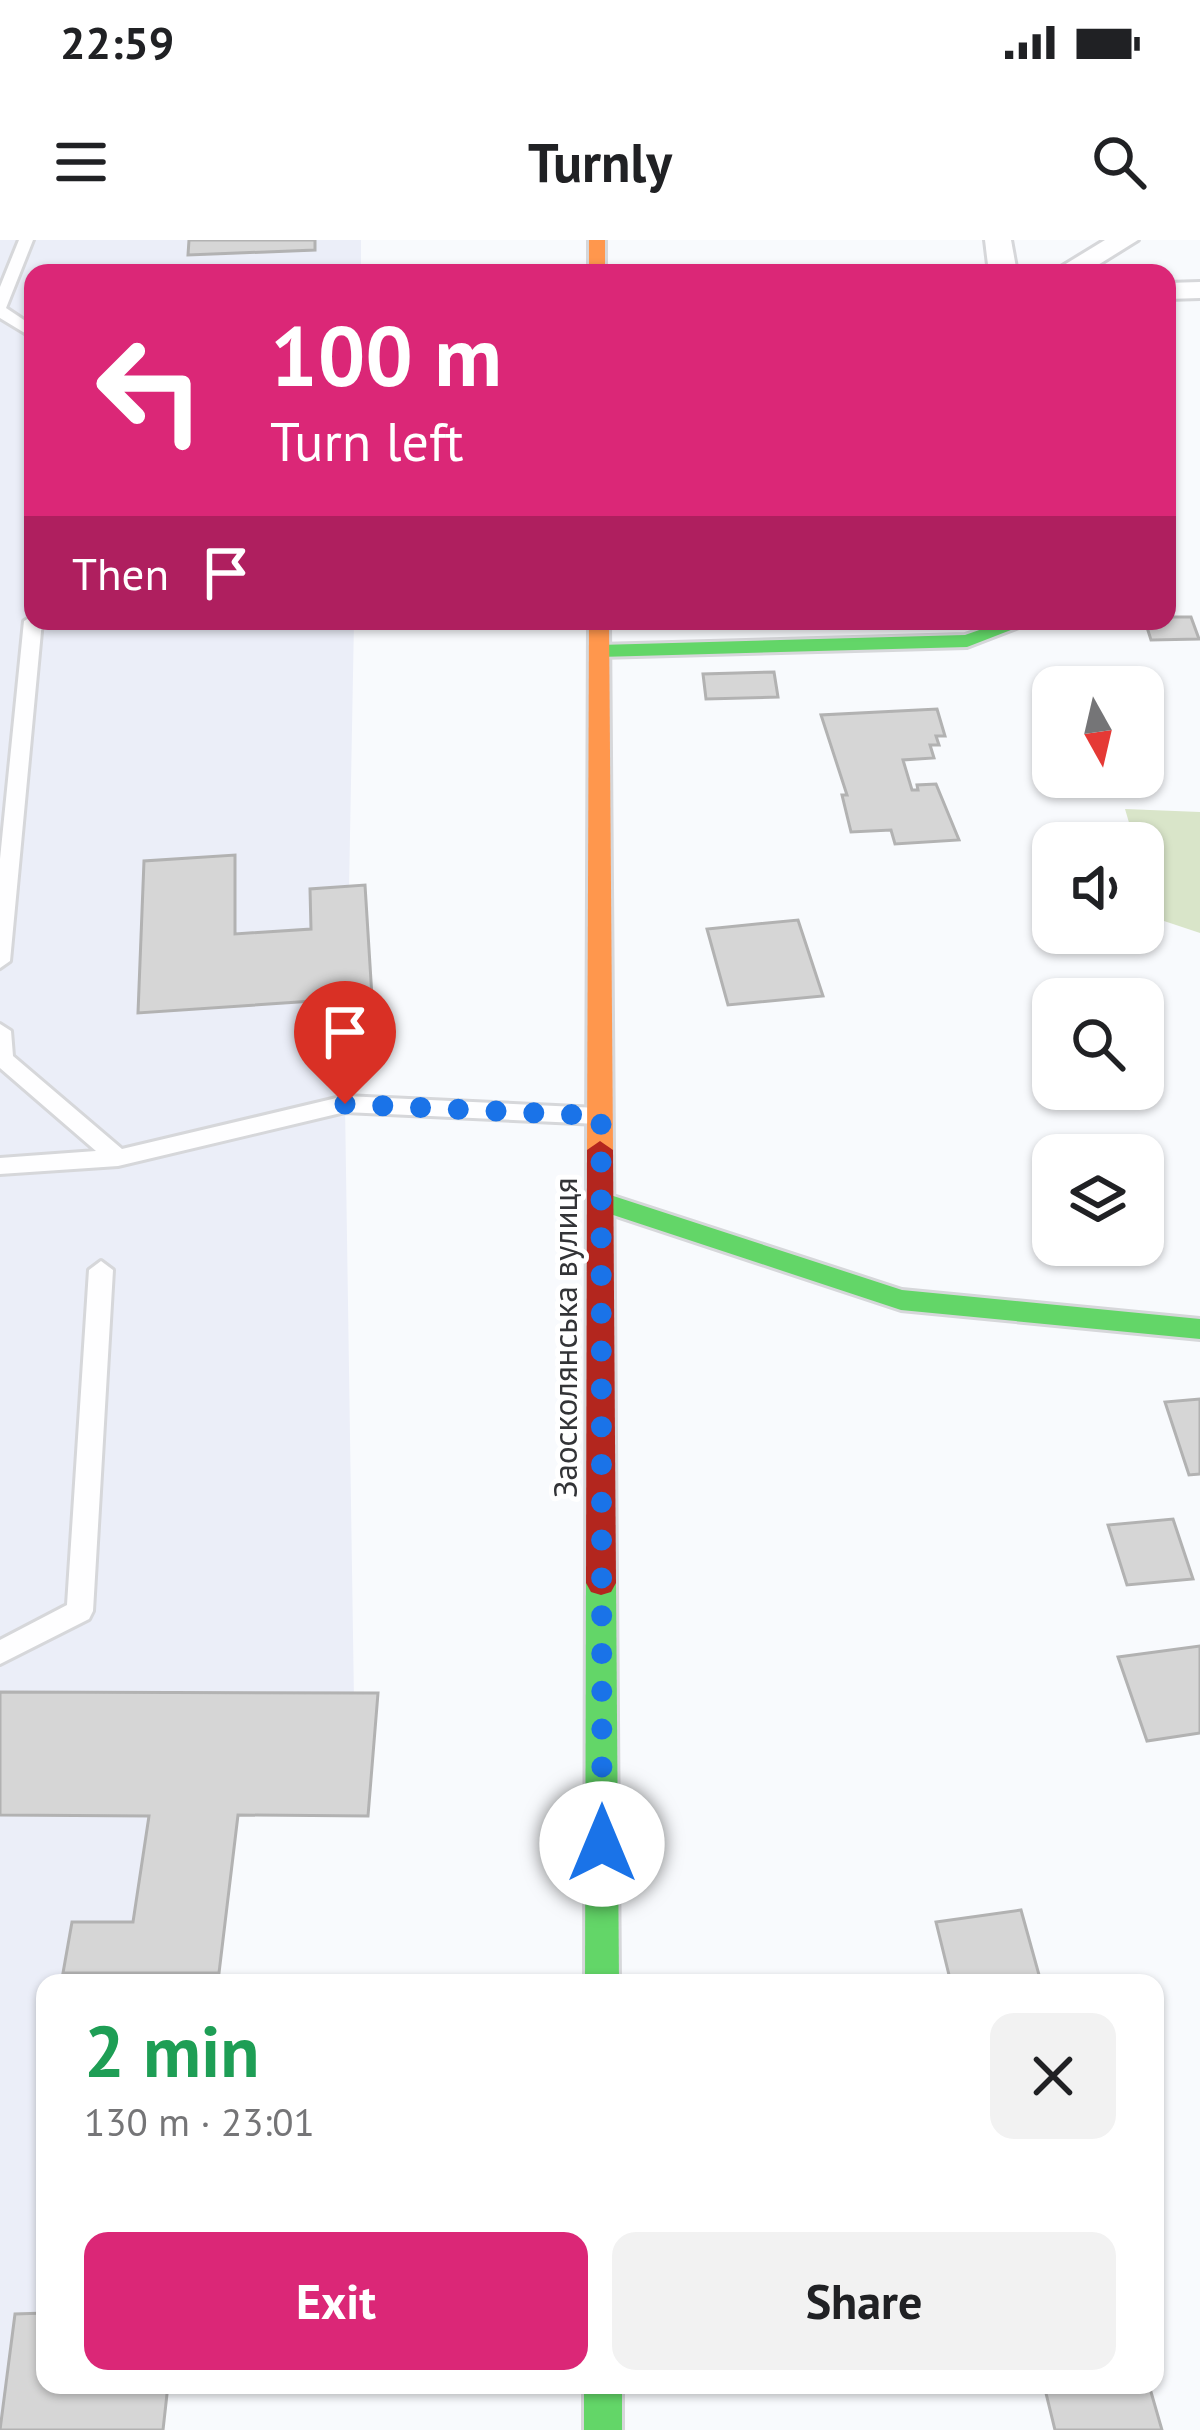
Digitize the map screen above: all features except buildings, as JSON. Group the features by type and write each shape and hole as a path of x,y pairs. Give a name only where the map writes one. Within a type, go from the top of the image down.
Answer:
{"street":[{"path":"1081,264 1125,240"},
{"name":"Заосколянська вулиця","path":"599,630 602,1974"},
{"path":"599,651 967,641 998,630"},
{"path":"601,1201 901,1300 1200,1329"},
{"path":"603,2394 603,2430"}],"lane":[{"path":"0,309 26,240"},
{"path":"0,962 32,630"},
{"path":"0,1030 3,1059 118,1158"},
{"path":"0,1166 118,1158 345,1104 601,1116"},
{"path":"0,1653 80,1611 101,1270"}],"shaded area":[{"path":"0,240 361,240 361,264 24,264 24,630 354,630 345,1104 355,1768 220,1770 190,1974 36,1974 36,2394 0,2430"}],"green space":[{"path":"1125,809 1200,812 1200,933 1164,921 1164,822 1129,822"}],"traffic: fast":[{"path":"599,651 967,641 998,630"},
{"path":"601,1201 901,1300 1200,1329"},
{"path":"601,1583 602,1974"},
{"path":"603,2394 603,2430"}],"traffic: slow":[{"path":"597,240 597,264"},
{"path":"599,630 600,1150"}],"traffic: jam":[{"path":"600,1150 601,1583"}],"route":[{"path":"345,1104 601,1116 602,1844"}]}
